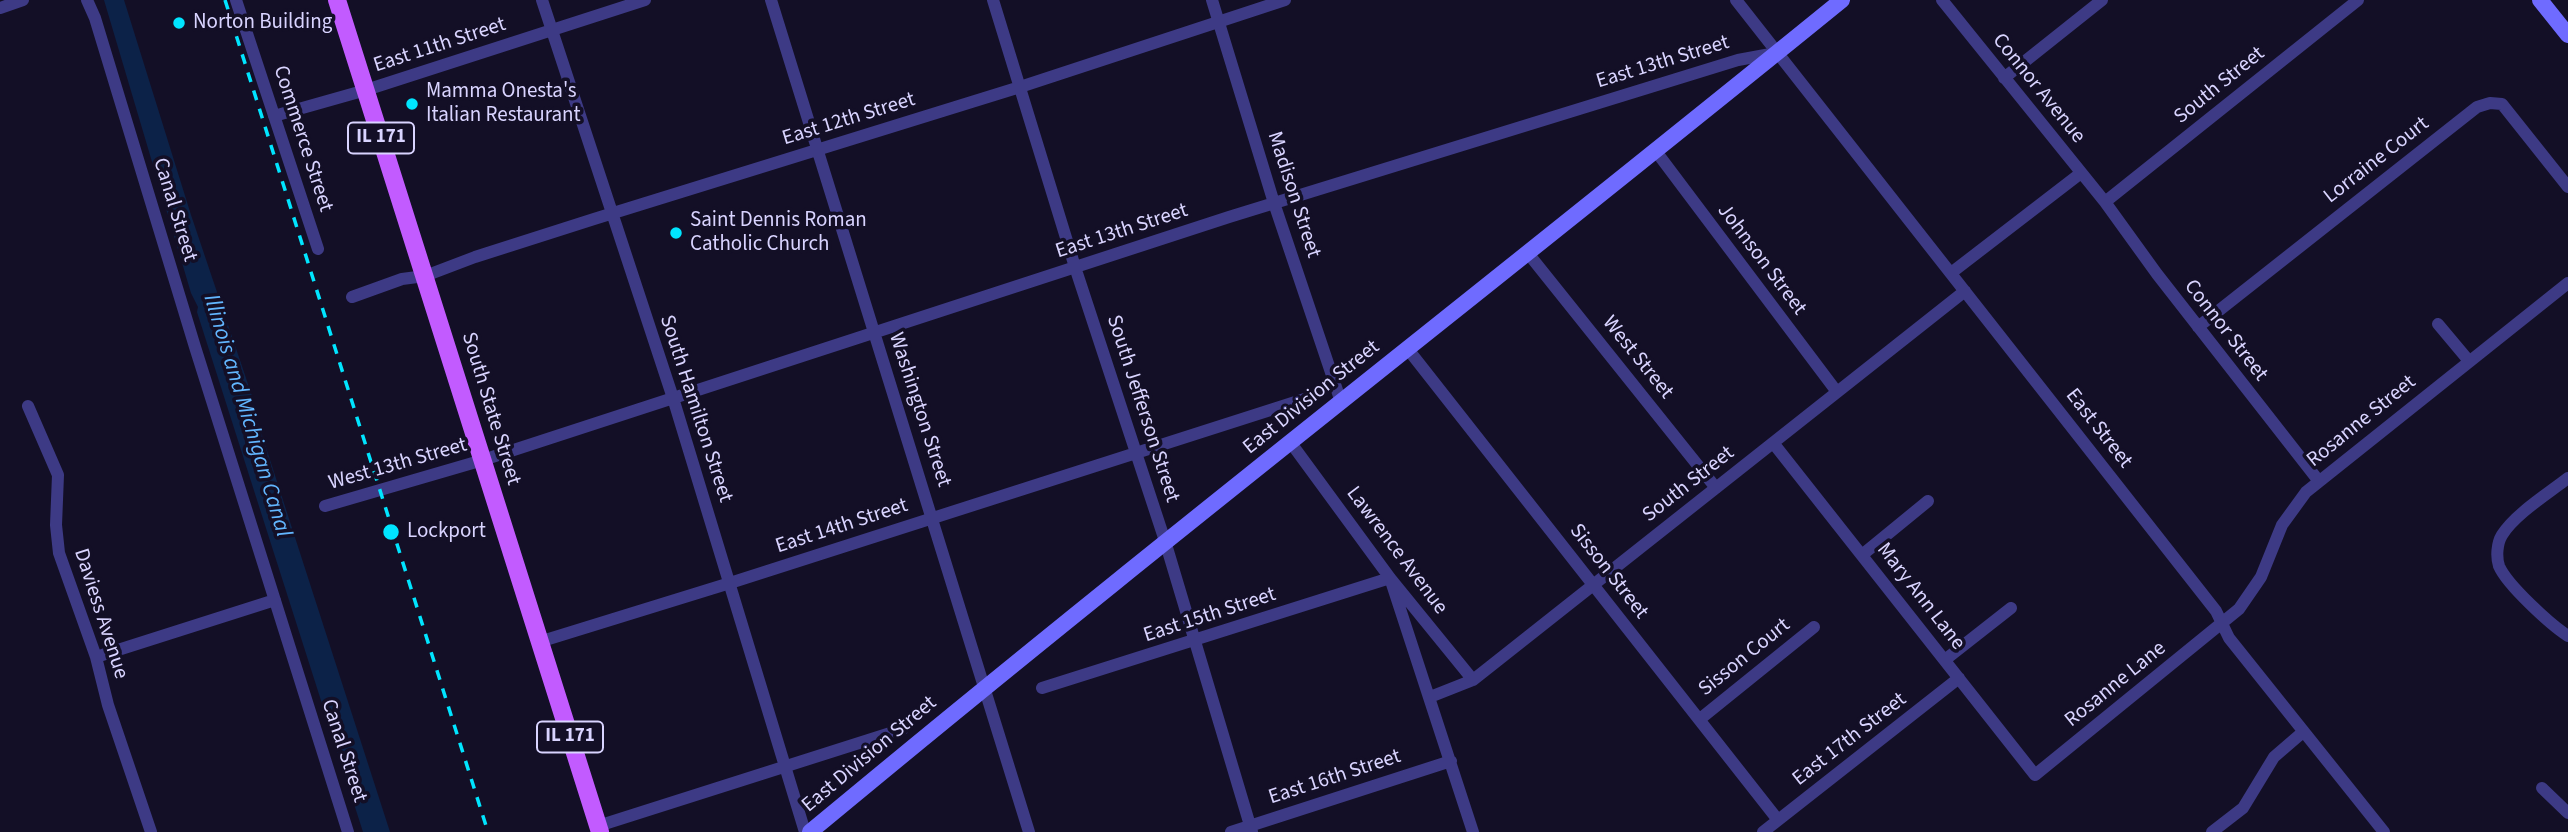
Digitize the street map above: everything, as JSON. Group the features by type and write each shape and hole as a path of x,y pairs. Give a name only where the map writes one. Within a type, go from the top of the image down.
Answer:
{"main road":[{"name":"South State Street","path":"337,0 599,829"}],"street":[{"path":"0,8 23,0"},
{"name":"Canal Street","path":"87,0 99,30 195,347 348,832"},
{"name":"Commerce Street","path":"236,0 318,249"},
{"name":"South Hamilton Street","path":"542,0 673,398 807,832"},
{"name":"East 11th Street","path":"274,116 366,90 645,0"},
{"name":"Washington Street","path":"771,0 1029,832"},
{"name":"South Jefferson Street","path":"992,0 1075,267 1165,541 1251,829"},
{"name":"Madison Street","path":"1212,0 1274,203 1341,401"},
{"name":"East 12th Street","path":"352,297 402,279 425,276 475,257 1020,87 1285,0"},
{"name":"East Street","path":"1736,0 2216,611 2229,638 2384,832"},
{"name":"East Division Street","path":"807,832 1165,541 1291,443 1842,0"},
{"name":"Connor Avenue","path":"1942,0 2105,202"},
{"path":"2004,78 2102,0"},
{"name":"South Street","path":"2105,202 2358,0"},
{"path":"2540,0 2568,35"},
{"name":"East 13th Street","path":"483,460 1274,203 1738,60 1776,53"},
{"name":"Lorraine Court","path":"2198,327 2477,107 2490,103 2502,104 2568,187"},
{"name":"Johnson Street","path":"1655,150 1837,392"},
{"path":"1951,273 2081,173"},
{"name":"Connor Street","path":"2105,202 2198,327 2319,481"},
{"name":"West Street","path":"1527,252 1716,488"},
{"name":"Rosanne Street","path":"2221,624 2239,609 2255,587 2297,500 2568,283"},
{"name":"South Street","path":"1430,697 1473,680 1965,291"},
{"path":"2438,324 2469,361"},
{"name":"Sisson Street","path":"1407,348 1778,820"},
{"name":"East 14th Street","path":"539,642 1314,396"},
{"name":"Daviess Avenue","path":"27,406 58,475 56,525 59,553 96,657 108,705 150,832"},
{"name":"Lawrence Avenue","path":"1291,443 1390,578 1473,680"},
{"name":"Mary Ann Lane","path":"1774,444 2035,775"},
{"name":"West 13th Street","path":"324,506 483,460"},
{"path":"2568,478 2509,525 2500,537 2497,551 2500,567 2526,600 2568,636"},
{"path":"1862,555 1928,501"},
{"path":"1390,578 1473,832"},
{"name":"East 15th Street","path":"1042,688 1390,578"},
{"path":"96,657 275,600"},
{"path":"1945,660 2011,608"},
{"name":"Rosanne Lane","path":"2035,775 2221,624"},
{"name":"Sisson Court","path":"1700,719 1814,627"},
{"name":"East 17th Street","path":"1763,832 1959,678"},
{"path":"599,829 785,765 902,729"},
{"path":"2213,832 2243,807 2274,757 2303,732"},
{"name":"East 16th Street","path":"1231,832 1251,829 1451,761"},
{"path":"2542,788 2568,813"}],"water":[{"name":"Illinois and Michigan Canal","path":"104,0 124,0 390,832 363,832 197,312 198,307 191,293"}],"railway":[{"path":"225,0 488,832"}],"place":[{"name":"Norton Building","path":"179,23"},
{"name":"Mamma Onesta's Italian Restaurant","path":"412,104"},
{"name":"Saint Dennis Roman Catholic Church","path":"676,233"},
{"name":"Lockport","path":"391,532"}]}
